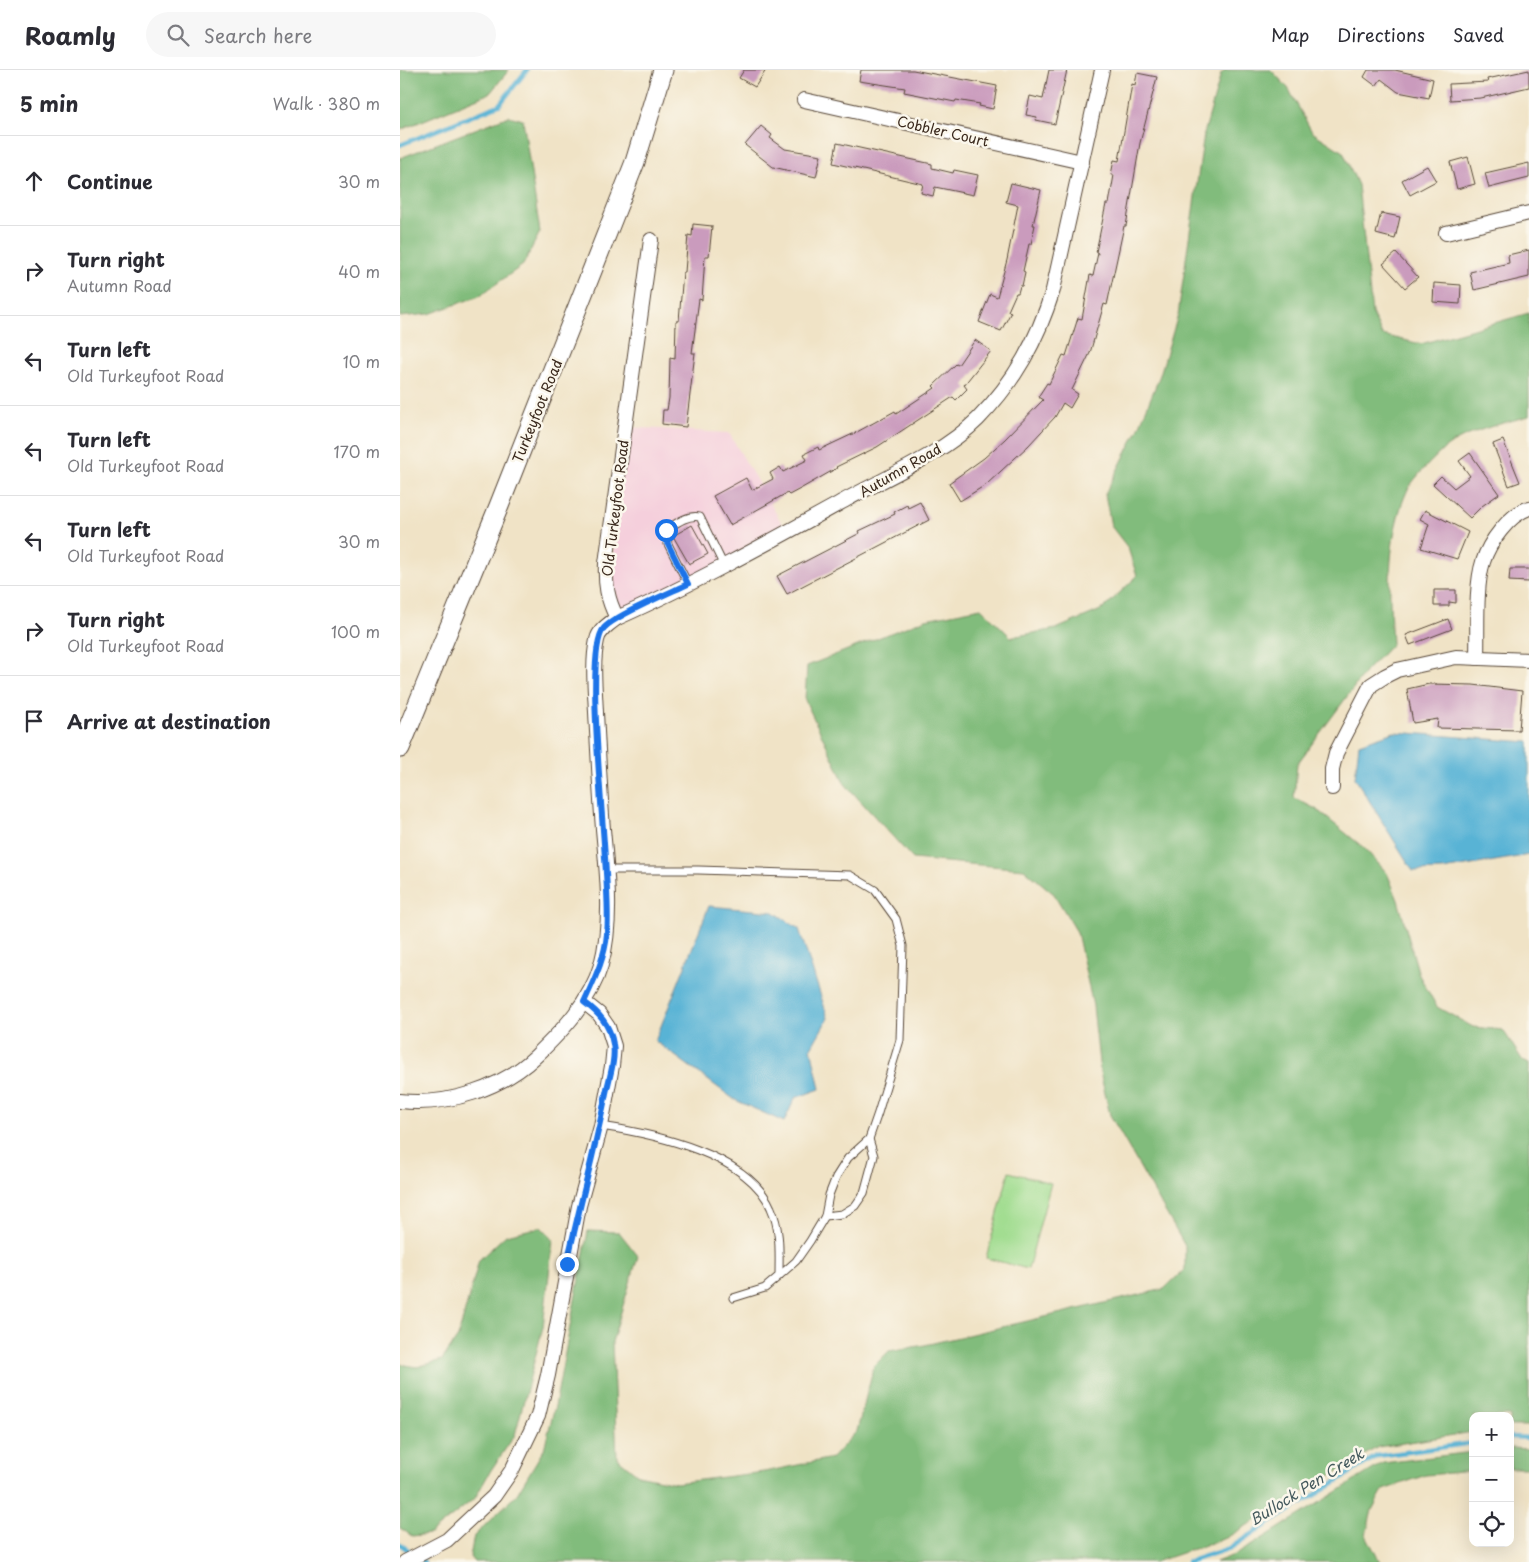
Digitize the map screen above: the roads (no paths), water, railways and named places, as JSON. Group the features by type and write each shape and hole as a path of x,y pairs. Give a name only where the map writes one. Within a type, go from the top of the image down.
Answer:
{"main road":[{"name":"Turkeyfoot Road","path":"400,748 499,506 624,188 663,70"}],"street":[{"name":"Autumn Road","path":"617,618 724,566 933,453 976,421 1006,388 1030,351 1042,324 1053,290 1102,70"},
{"name":"Cobbler Court","path":"804,100 1082,162"},
{"path":"1446,233 1529,213"},
{"name":"Old Turkeyfoot Road","path":"617,618 609,602 605,585 606,563 651,240"},
{"path":"1477,658 1483,562 1494,540 1509,521 1529,508"},
{"path":"400,1101 417,1102 464,1097 522,1070 565,1029 584,1002 600,966 607,934 606,870 599,772 595,669 597,639 604,628 617,618"},
{"path":"1332,788 1332,769 1336,753 1371,685 1397,670 1440,659 1529,660"},
{"path":"405,1562 446,1540 469,1521 494,1496 512,1470 538,1416 548,1375 577,1216 601,1126 614,1046 608,1027 599,1014 584,1002"}],"lane":[{"path":"688,584 668,544 666,530 683,519 695,516 700,517 724,566"},
{"path":"606,870 698,870 850,876 875,890 896,919 903,946 900,1040 869,1139 848,1158 836,1177 828,1195 825,1216 796,1261 765,1288 733,1298"},
{"path":"601,1126 645,1133 699,1150 742,1174 760,1188 772,1209 780,1242 779,1276"},
{"path":"825,1216 842,1214 855,1206 864,1193 874,1156 869,1139"}],"water":[{"path":"1394,732 1529,742 1529,855 1443,870 1413,871 1355,778 1359,744"},
{"path":"709,906 774,912 799,929 828,1018 811,1048 820,1089 795,1098 784,1122 735,1100 655,1041"}],"waterway":[{"path":"400,145 499,105 527,70"},
{"name":"Bullock Pen Creek","path":"1514,1437 1529,1438"},
{"name":"Bullock Pen Creek","path":"1188,1562 1230,1548 1377,1456 1469,1444"},
{"name":"Bullock Pen Creek","path":"400,1544 424,1562"}]}
